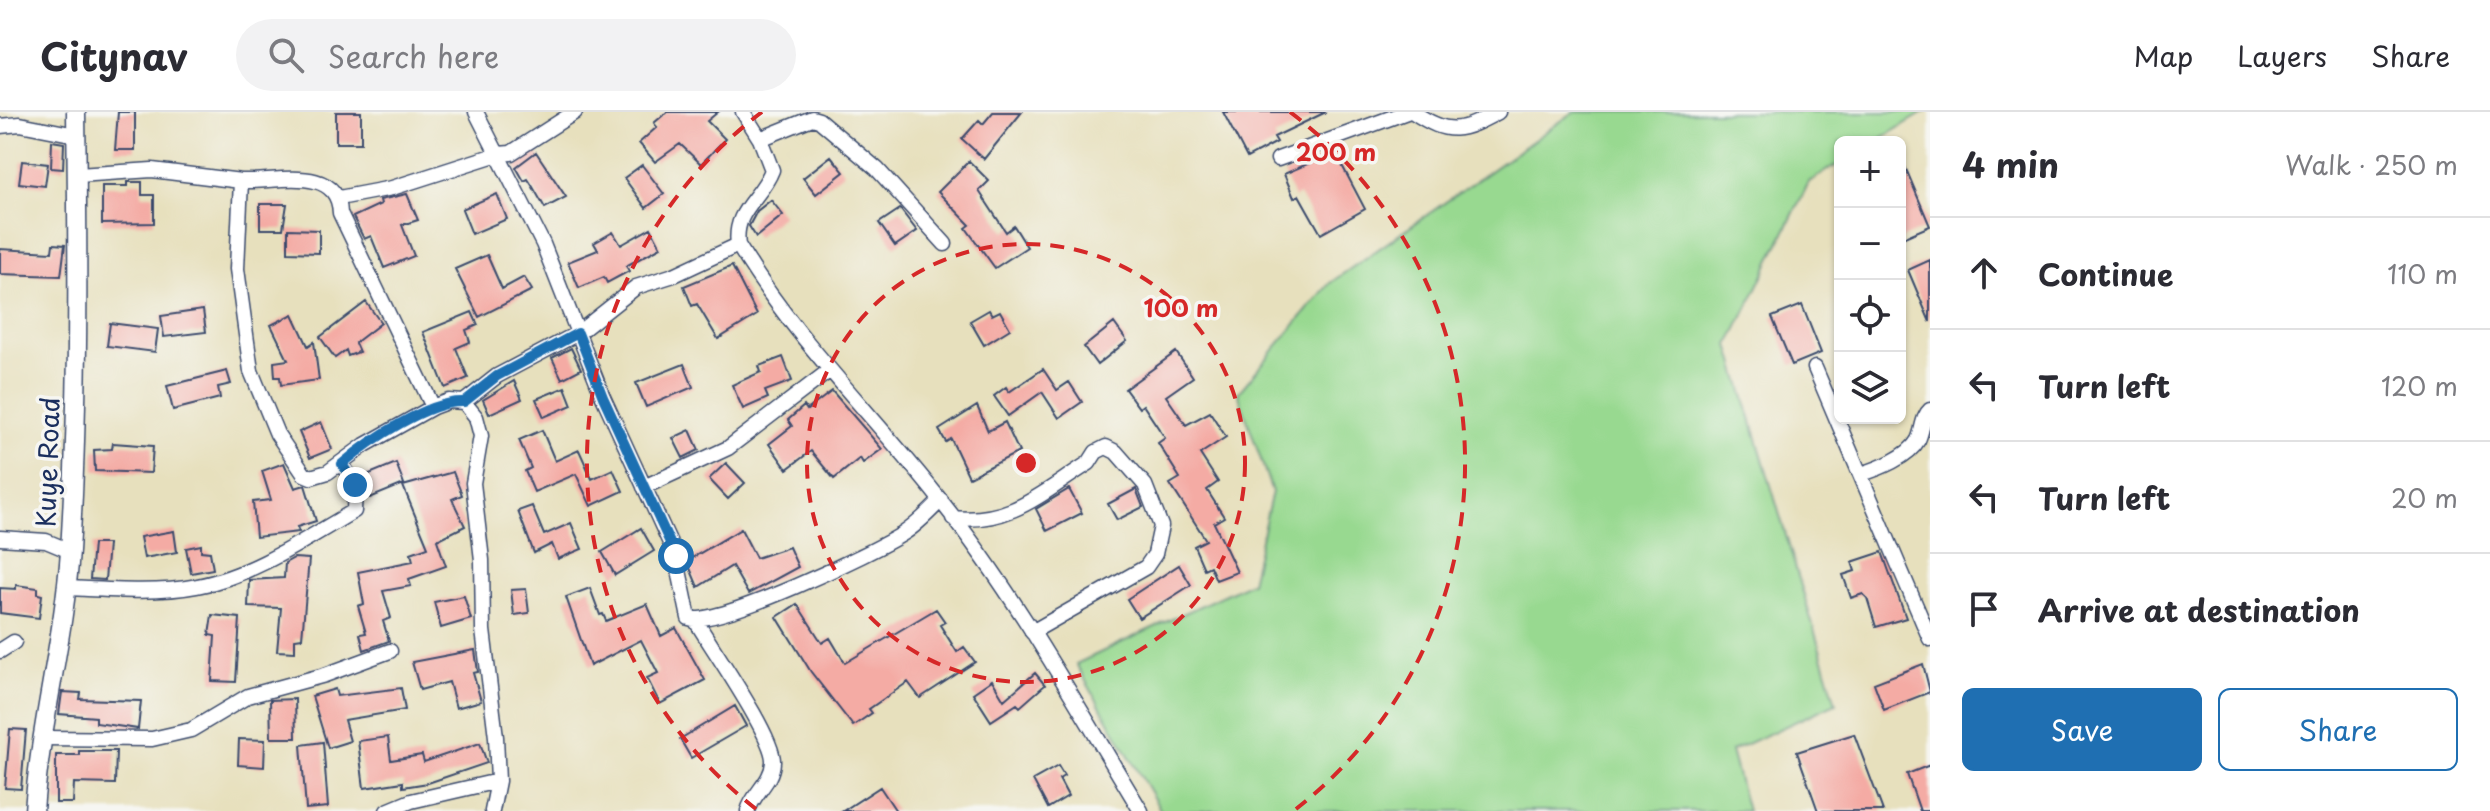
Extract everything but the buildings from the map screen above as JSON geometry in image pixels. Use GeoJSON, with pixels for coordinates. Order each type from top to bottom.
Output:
{"type":"FeatureCollection","features":[{"type":"Feature","properties":{"kind":"street","name":"Kuye Road"},"geometry":{"type":"LineString","coordinates":[[34,811],[41,738],[67,588],[70,551],[78,175],[76,112]]}},
{"type":"Feature","properties":{"kind":"street"},"geometry":{"type":"LineString","coordinates":[[476,112],[543,244],[578,333],[676,556],[689,618],[696,621],[767,737],[774,760],[770,775],[751,800],[748,811]]}},
{"type":"Feature","properties":{"kind":"street"},"geometry":{"type":"LineString","coordinates":[[339,198],[392,188],[498,154],[511,153],[575,112]]}},
{"type":"Feature","properties":{"kind":"street"},"geometry":{"type":"LineString","coordinates":[[743,112],[760,139],[772,170],[767,184],[750,199],[740,216],[738,245],[830,370],[941,500],[1032,632],[1141,811]]}},
{"type":"Feature","properties":{"kind":"street"},"geometry":{"type":"LineString","coordinates":[[1278,159],[1410,112],[1437,128],[1458,130],[1498,112]]}},
{"type":"Feature","properties":{"kind":"street"},"geometry":{"type":"LineString","coordinates":[[760,139],[812,118],[819,120],[877,169],[945,244]]}},
{"type":"Feature","properties":{"kind":"street"},"geometry":{"type":"LineString","coordinates":[[0,126],[20,124],[76,135]]}},
{"type":"Feature","properties":{"kind":"street"},"geometry":{"type":"LineString","coordinates":[[78,175],[152,170],[241,181],[271,177],[328,184],[339,198],[340,213],[433,407]]}},
{"type":"Feature","properties":{"kind":"street"},"geometry":{"type":"LineString","coordinates":[[241,181],[238,289],[255,383],[277,434],[304,474],[321,475],[342,464],[365,445],[433,407],[449,401],[464,402],[497,376],[578,333],[636,287],[674,275],[738,245]]}},
{"type":"Feature","properties":{"kind":"street"},"geometry":{"type":"LineString","coordinates":[[1815,368],[1930,639]]}},
{"type":"Feature","properties":{"kind":"street"},"geometry":{"type":"LineString","coordinates":[[644,487],[728,448],[830,370]]}},
{"type":"Feature","properties":{"kind":"street"},"geometry":{"type":"LineString","coordinates":[[464,402],[476,417],[481,436],[473,483],[482,560],[483,630],[498,781],[492,811]]}},
{"type":"Feature","properties":{"kind":"street"},"geometry":{"type":"LineString","coordinates":[[1861,474],[1911,448],[1930,410]]}},
{"type":"Feature","properties":{"kind":"street"},"geometry":{"type":"LineString","coordinates":[[953,518],[976,520],[1010,513],[1089,463],[1106,447],[1116,452],[1145,485],[1161,526],[1155,554],[1146,567],[1032,632]]}},
{"type":"Feature","properties":{"kind":"street"},"geometry":{"type":"LineString","coordinates":[[67,588],[180,589],[200,586],[260,562],[354,511],[355,485],[342,464]]}},
{"type":"Feature","properties":{"kind":"street"},"geometry":{"type":"LineString","coordinates":[[696,621],[767,599],[904,534],[941,500]]}},
{"type":"Feature","properties":{"kind":"street"},"geometry":{"type":"LineString","coordinates":[[0,538],[46,541],[70,551]]}},
{"type":"Feature","properties":{"kind":"street"},"geometry":{"type":"LineString","coordinates":[[0,651],[14,642]]}},
{"type":"Feature","properties":{"kind":"street"},"geometry":{"type":"LineString","coordinates":[[41,738],[152,739],[182,732],[248,696],[325,675],[390,651]]}},
{"type":"Feature","properties":{"kind":"street"},"geometry":{"type":"LineString","coordinates":[[387,811],[411,801],[498,781]]}},
{"type":"Feature","properties":{"kind":"green space"},"geometry":{"type":"Polygon","coordinates":[[[1574,112],[1925,112],[1885,136],[1834,136],[1834,167],[1809,182],[1729,345],[1836,703],[1731,751],[1747,811],[1161,811],[1076,664],[1251,582],[1272,492],[1238,393],[1330,283],[1574,112]]]}},
{"type":"Feature","properties":{"kind":"route"},"geometry":{"type":"LineString","coordinates":[[355,485],[342,464],[365,445],[433,407],[449,401],[464,402],[497,376],[578,333],[603,397],[676,556]]}}]}
